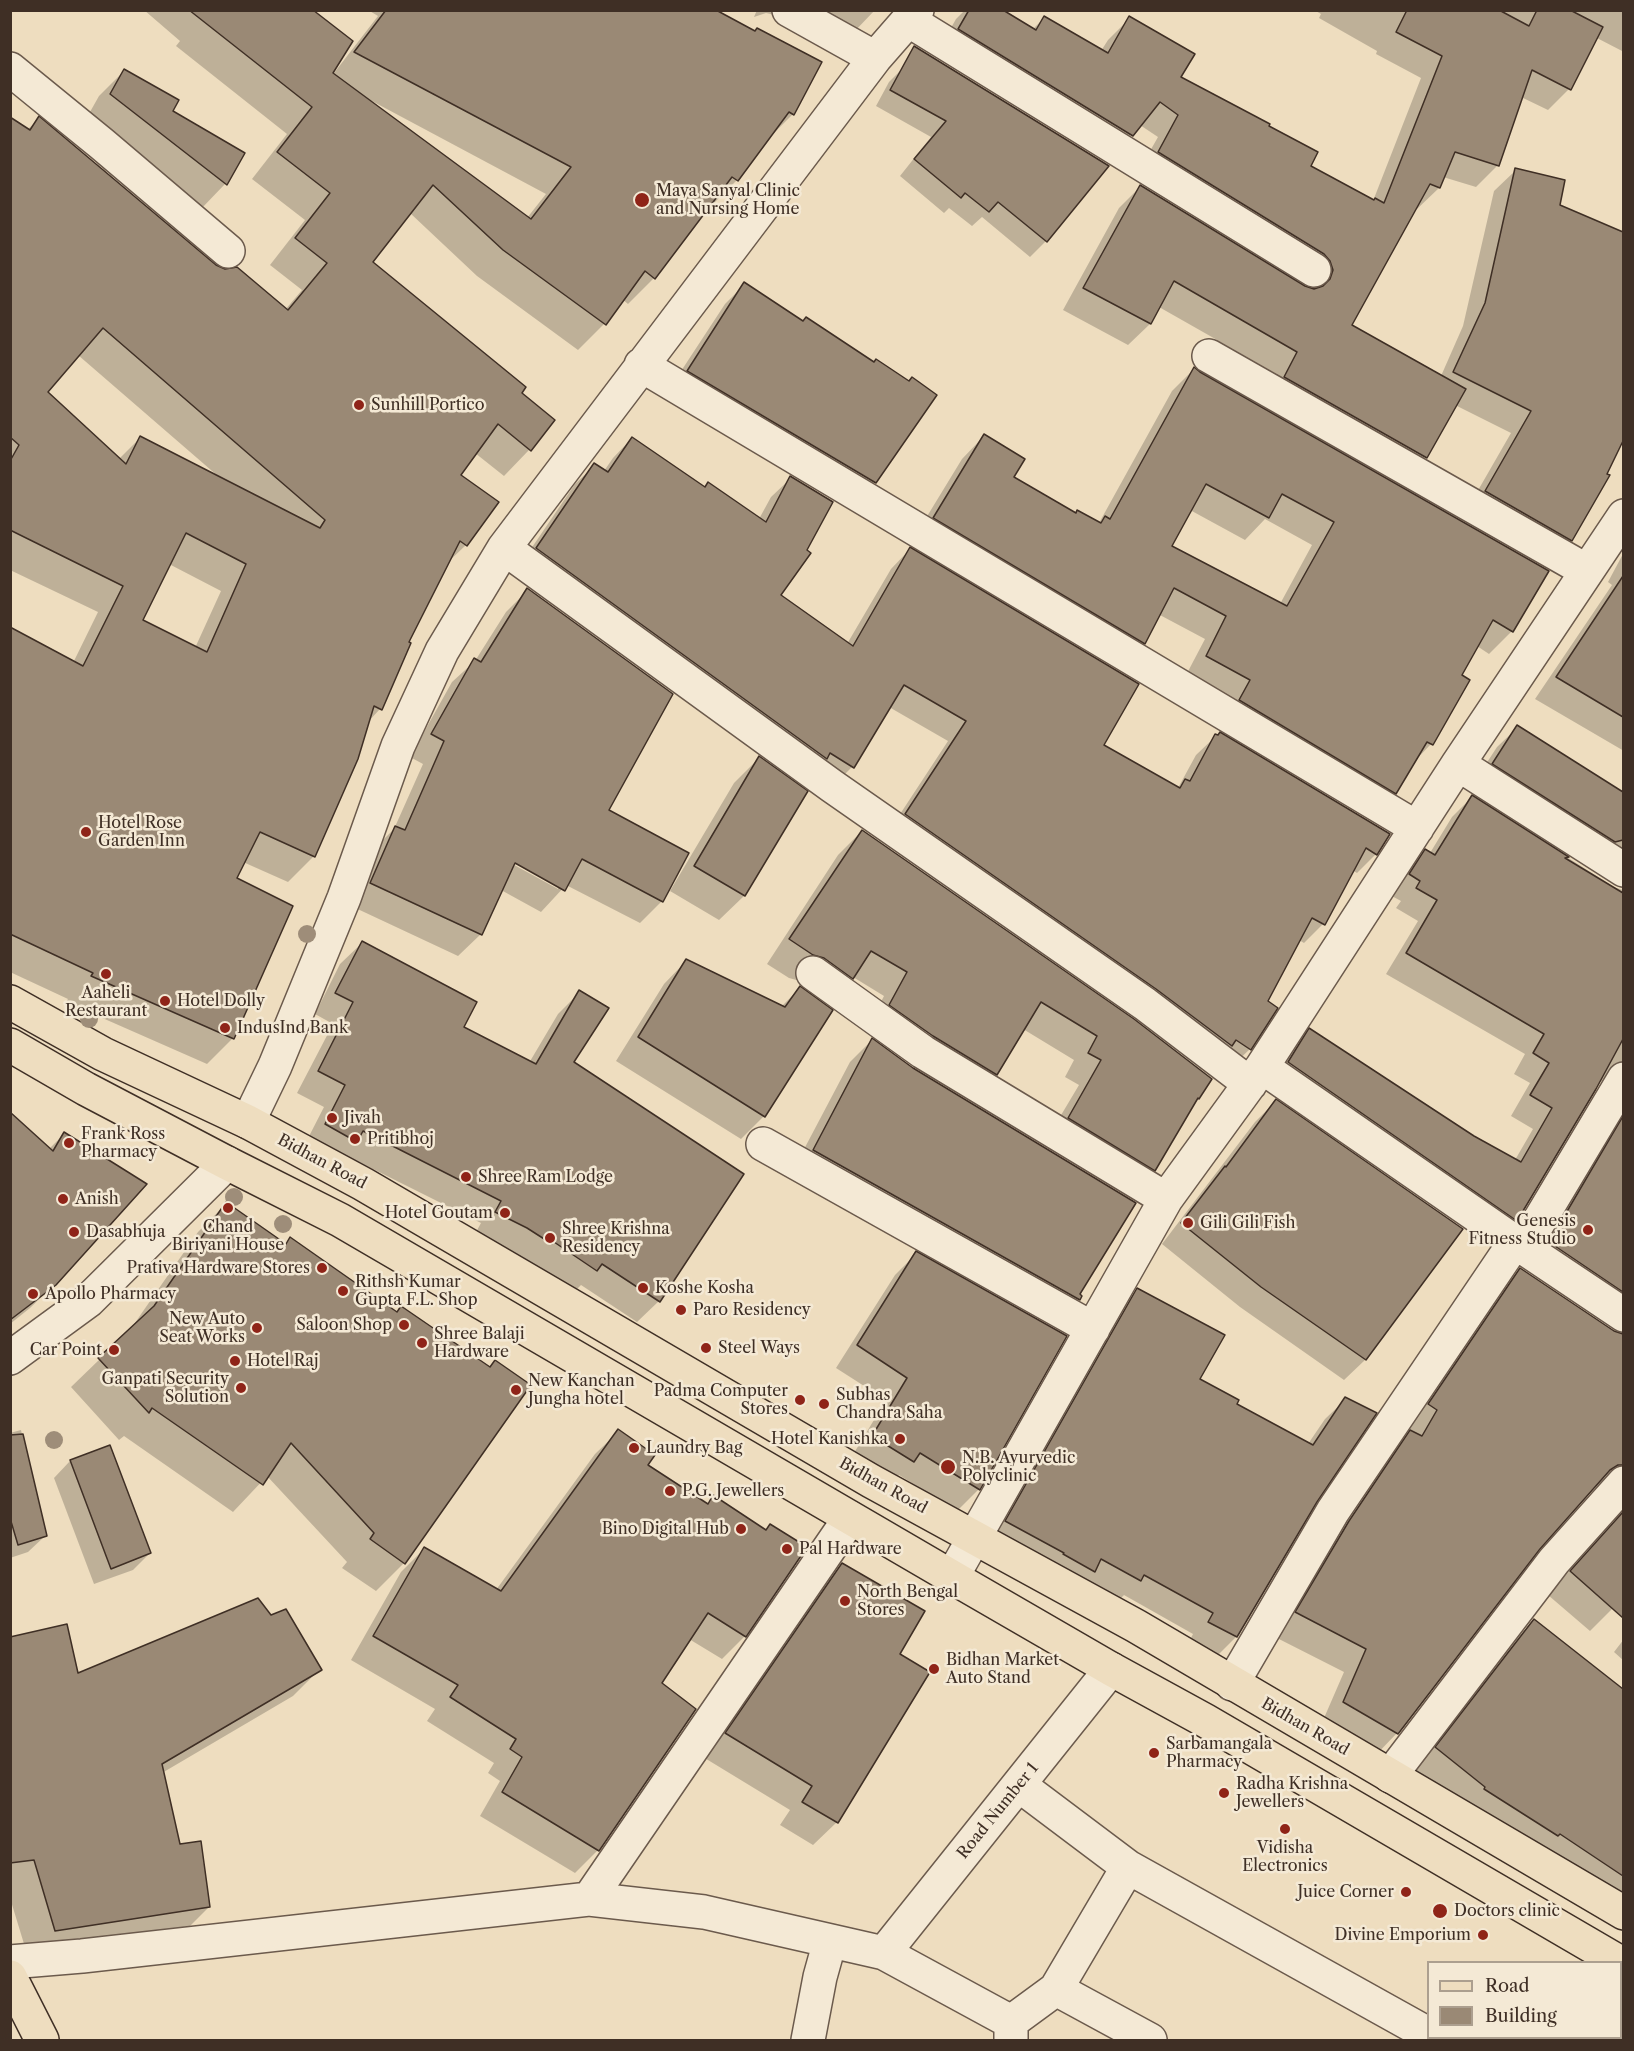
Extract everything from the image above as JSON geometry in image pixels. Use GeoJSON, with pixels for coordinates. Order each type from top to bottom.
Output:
{"type":"FeatureCollection","features":[{"type":"Feature","properties":{"kind":"main road","name":"Bidhan Road"},"geometry":{"type":"LineString","coordinates":[[10,1002],[103,1054],[248,1122],[363,1184],[861,1475],[1136,1626],[1623,1912]]}},
{"type":"Feature","properties":{"kind":"main road"},"geometry":{"type":"LineString","coordinates":[[10,1045],[86,1089],[227,1164],[340,1220],[1616,1961]]}},
{"type":"Feature","properties":{"kind":"main road"},"geometry":{"type":"LineString","coordinates":[[227,1164],[248,1122]]}},
{"type":"Feature","properties":{"kind":"main road"},"geometry":{"type":"LineString","coordinates":[[1111,1669],[1136,1626]]}},
{"type":"Feature","properties":{"kind":"main road"},"geometry":{"type":"LineString","coordinates":[[10,1977],[42,2040]]}},
{"type":"Feature","properties":{"kind":"street"},"geometry":{"type":"LineString","coordinates":[[789,10],[875,58]]}},
{"type":"Feature","properties":{"kind":"street"},"geometry":{"type":"LineString","coordinates":[[248,1122],[274,1066],[344,898],[398,746],[442,651],[504,548],[875,58],[913,15],[1314,270]]}},
{"type":"Feature","properties":{"kind":"street"},"geometry":{"type":"LineString","coordinates":[[10,69],[228,251]]}},
{"type":"Feature","properties":{"kind":"street"},"geometry":{"type":"LineString","coordinates":[[1209,356],[1587,571]]}},
{"type":"Feature","properties":{"kind":"street"},"geometry":{"type":"LineString","coordinates":[[641,365],[1417,828]]}},
{"type":"Feature","properties":{"kind":"street"},"geometry":{"type":"LineString","coordinates":[[952,1577],[1166,1199],[1256,1076],[1458,764],[1623,516]]}},
{"type":"Feature","properties":{"kind":"street"},"geometry":{"type":"LineString","coordinates":[[504,548],[832,786],[1144,1004],[1519,1245],[1623,1315]]}},
{"type":"Feature","properties":{"kind":"street"},"geometry":{"type":"LineString","coordinates":[[1458,764],[1623,870]]}},
{"type":"Feature","properties":{"kind":"street"},"geometry":{"type":"LineString","coordinates":[[813,973],[923,1052],[1166,1199]]}},
{"type":"Feature","properties":{"kind":"street"},"geometry":{"type":"LineString","coordinates":[[1232,1684],[1333,1511],[1519,1245],[1623,1079]]}},
{"type":"Feature","properties":{"kind":"street"},"geometry":{"type":"LineString","coordinates":[[763,1144],[1093,1329]]}},
{"type":"Feature","properties":{"kind":"street"},"geometry":{"type":"LineString","coordinates":[[10,1358],[88,1301],[227,1164]]}},
{"type":"Feature","properties":{"kind":"street"},"geometry":{"type":"LineString","coordinates":[[1390,1776],[1554,1561],[1623,1483]]}},
{"type":"Feature","properties":{"kind":"street"},"geometry":{"type":"LineString","coordinates":[[589,1899],[850,1518]]}},
{"type":"Feature","properties":{"kind":"street","name":"Road Number 1"},"geometry":{"type":"LineString","coordinates":[[884,1953],[1111,1669]]}},
{"type":"Feature","properties":{"kind":"street"},"geometry":{"type":"LineString","coordinates":[[1019,1785],[1128,1867],[1427,2033]]}},
{"type":"Feature","properties":{"kind":"street"},"geometry":{"type":"LineString","coordinates":[[10,1962],[82,1956],[589,1899],[704,1912],[884,1953],[1011,2031],[1056,1989],[1128,1867]]}},
{"type":"Feature","properties":{"kind":"street"},"geometry":{"type":"LineString","coordinates":[[808,2040],[820,1977],[830,1941]]}},
{"type":"Feature","properties":{"kind":"street"},"geometry":{"type":"LineString","coordinates":[[1056,1989],[1150,2040]]}},
{"type":"Feature","properties":{"kind":"building"},"geometry":{"type":"Polygon","coordinates":[[[189,10],[313,10],[353,41],[333,73],[531,219],[571,167],[354,52],[386,10],[716,10],[755,31],[757,28],[822,62],[794,115],[789,112],[738,181],[732,177],[655,279],[645,271],[606,325],[503,250],[433,185],[373,262],[526,387],[522,393],[555,420],[531,451],[498,424],[461,475],[499,502],[467,546],[460,541],[409,642],[411,643],[382,710],[374,706],[358,759],[315,857],[260,832],[237,878],[293,906],[234,1039],[91,976],[93,973],[10,934],[10,627],[83,666],[123,586],[10,530],[10,461],[19,445],[10,437],[10,117],[30,130],[39,116],[216,265],[225,269],[237,267],[288,310],[327,263],[295,238],[330,193],[277,152],[312,107],[189,10]],[[103,328],[48,392],[126,464],[140,436],[320,528],[325,520],[103,328]],[[186,533],[143,620],[207,652],[246,564],[186,533]]]}},
{"type":"Feature","properties":{"kind":"building"},"geometry":{"type":"Polygon","coordinates":[[[969,10],[1003,10],[1036,30],[1044,16],[1108,53],[1129,16],[1195,54],[1181,77],[1318,152],[1311,166],[1374,200],[1375,198],[1384,203],[1442,56],[1396,32],[1407,10],[1499,10],[1529,26],[1537,10],[1570,10],[1603,27],[1571,90],[1532,70],[1499,166],[1455,152],[1440,188],[1430,184],[1352,325],[1466,389],[1427,458],[1284,377],[1297,352],[1174,281],[1151,324],[1083,288],[1140,185],[1305,286],[1314,289],[1323,286],[1330,279],[1333,270],[1324,254],[1158,152],[1178,115],[1160,102],[1133,136],[958,29],[969,10]]]}},
{"type":"Feature","properties":{"kind":"building"},"geometry":{"type":"Polygon","coordinates":[[[914,46],[1109,166],[1047,242],[998,202],[989,212],[965,193],[961,198],[914,159],[946,121],[890,90],[914,46]]]}},
{"type":"Feature","properties":{"kind":"building"},"geometry":{"type":"Polygon","coordinates":[[[124,69],[179,100],[173,111],[245,153],[227,185],[110,94],[124,69]]]}},
{"type":"Feature","properties":{"kind":"building"},"geometry":{"type":"Polygon","coordinates":[[[1515,168],[1565,180],[1560,205],[1623,232],[1623,441],[1607,474],[1610,475],[1572,541],[1485,491],[1531,411],[1453,372],[1485,303],[1515,168]]]}},
{"type":"Feature","properties":{"kind":"building"},"geometry":{"type":"Polygon","coordinates":[[[744,282],[803,321],[806,317],[874,362],[876,359],[909,381],[912,377],[937,395],[876,483],[687,371],[744,282]]]}},
{"type":"Feature","properties":{"kind":"building"},"geometry":{"type":"Polygon","coordinates":[[[1194,367],[1549,571],[1513,632],[1493,620],[1462,675],[1470,680],[1433,745],[1427,742],[1396,794],[1239,700],[1250,680],[1206,656],[1226,616],[1174,588],[1145,644],[933,518],[984,434],[1025,459],[1014,477],[1076,513],[1077,510],[1101,523],[1105,516],[1110,519],[1194,367]],[[1206,484],[1172,546],[1287,606],[1334,522],[1282,494],[1269,518],[1206,484]]]}},
{"type":"Feature","properties":{"kind":"building"},"geometry":{"type":"Polygon","coordinates":[[[632,437],[705,487],[708,482],[766,522],[790,476],[833,502],[807,550],[811,553],[781,595],[853,646],[910,547],[1139,684],[1104,745],[1180,788],[1185,779],[1190,781],[1215,734],[1218,735],[1220,732],[1390,834],[1377,855],[1366,848],[1325,925],[1312,918],[1268,1001],[1278,1008],[1251,1050],[1236,1040],[1232,1046],[1156,989],[905,814],[966,721],[904,685],[854,768],[830,753],[827,759],[536,548],[594,463],[608,472],[632,437]]]}},
{"type":"Feature","properties":{"kind":"building"},"geometry":{"type":"Polygon","coordinates":[[[1623,576],[1623,717],[1556,677],[1623,576]]]}},
{"type":"Feature","properties":{"kind":"building"},"geometry":{"type":"Polygon","coordinates":[[[527,588],[673,694],[609,810],[689,853],[663,902],[582,859],[565,891],[515,863],[482,935],[370,883],[395,826],[405,830],[444,741],[431,734],[474,658],[481,662],[527,588]]]}},
{"type":"Feature","properties":{"kind":"building"},"geometry":{"type":"Polygon","coordinates":[[[1517,725],[1623,792],[1623,840],[1615,842],[1492,764],[1517,725]]]}},
{"type":"Feature","properties":{"kind":"building"},"geometry":{"type":"Polygon","coordinates":[[[759,756],[808,791],[745,896],[694,866],[759,756]]]}},
{"type":"Feature","properties":{"kind":"building"},"geometry":{"type":"Polygon","coordinates":[[[1472,795],[1569,857],[1565,858],[1623,893],[1623,1039],[1596,1089],[1517,1221],[1288,1062],[1309,1028],[1474,1136],[1521,1162],[1552,1108],[1530,1095],[1549,1063],[1533,1053],[1544,1034],[1406,953],[1437,900],[1416,888],[1420,881],[1409,874],[1425,849],[1435,855],[1472,795]]]}},
{"type":"Feature","properties":{"kind":"building"},"geometry":{"type":"Polygon","coordinates":[[[862,830],[1134,1019],[1212,1079],[1198,1098],[1155,1171],[1068,1118],[1101,1060],[1088,1053],[1097,1036],[1041,1002],[997,1075],[933,1036],[889,1005],[907,972],[871,951],[853,979],[824,958],[813,955],[789,939],[862,830]]]}},
{"type":"Feature","properties":{"kind":"building"},"geometry":{"type":"Polygon","coordinates":[[[362,941],[477,1002],[464,1027],[536,1064],[579,990],[609,1008],[574,1062],[744,1174],[660,1302],[602,1264],[597,1271],[554,1242],[552,1244],[495,1212],[501,1201],[363,1131],[357,1142],[325,1124],[345,1085],[318,1071],[353,1002],[335,993],[362,941]]]}},
{"type":"Feature","properties":{"kind":"building"},"geometry":{"type":"Polygon","coordinates":[[[686,959],[785,1007],[800,986],[833,1010],[765,1117],[638,1037],[686,959]]]}},
{"type":"Feature","properties":{"kind":"building"},"geometry":{"type":"Polygon","coordinates":[[[872,1038],[913,1068],[1136,1203],[1080,1294],[1082,1296],[1080,1300],[813,1150],[872,1038]]]}},
{"type":"Feature","properties":{"kind":"building"},"geometry":{"type":"Polygon","coordinates":[[[1276,1099],[1463,1229],[1366,1360],[1261,1287],[1181,1223],[1276,1099]]]}},
{"type":"Feature","properties":{"kind":"building"},"geometry":{"type":"Polygon","coordinates":[[[10,1112],[53,1151],[64,1132],[147,1184],[56,1285],[10,1320],[10,1112]]]}},
{"type":"Feature","properties":{"kind":"building"},"geometry":{"type":"Polygon","coordinates":[[[1623,1116],[1623,1292],[1549,1242],[1623,1116]]]}},
{"type":"Feature","properties":{"kind":"building"},"geometry":{"type":"Polygon","coordinates":[[[226,1202],[286,1244],[290,1237],[397,1312],[401,1306],[490,1367],[495,1360],[531,1385],[405,1564],[370,1539],[374,1533],[291,1443],[263,1485],[152,1408],[149,1413],[98,1358],[154,1306],[226,1202]]]}},
{"type":"Feature","properties":{"kind":"building"},"geometry":{"type":"Polygon","coordinates":[[[916,1251],[1067,1336],[980,1490],[920,1453],[914,1462],[872,1436],[907,1378],[857,1345],[916,1251]]]}},
{"type":"Feature","properties":{"kind":"building"},"geometry":{"type":"Polygon","coordinates":[[[1520,1268],[1614,1331],[1623,1334],[1623,1465],[1610,1470],[1540,1549],[1398,1734],[1343,1702],[1366,1649],[1295,1612],[1349,1521],[1410,1430],[1422,1436],[1437,1410],[1428,1404],[1520,1268]]]}},
{"type":"Feature","properties":{"kind":"building"},"geometry":{"type":"Polygon","coordinates":[[[1137,1288],[1225,1335],[1200,1379],[1239,1400],[1237,1404],[1313,1445],[1345,1397],[1377,1413],[1317,1502],[1237,1637],[1208,1622],[1213,1613],[1144,1575],[1141,1581],[1101,1559],[1095,1572],[1005,1521],[1137,1288]]]}},
{"type":"Feature","properties":{"kind":"building"},"geometry":{"type":"Polygon","coordinates":[[[618,1429],[655,1455],[648,1465],[708,1504],[713,1495],[766,1530],[770,1524],[807,1547],[746,1637],[708,1613],[662,1683],[696,1709],[599,1851],[502,1792],[522,1757],[510,1749],[516,1739],[450,1697],[458,1685],[373,1636],[424,1547],[501,1591],[618,1429]]]}},
{"type":"Feature","properties":{"kind":"building"},"geometry":{"type":"Polygon","coordinates":[[[23,1434],[47,1536],[18,1545],[10,1518],[10,1435],[23,1434]]]}},
{"type":"Feature","properties":{"kind":"building"},"geometry":{"type":"Polygon","coordinates":[[[110,1445],[151,1553],[111,1569],[70,1460],[110,1445]]]}},
{"type":"Feature","properties":{"kind":"building"},"geometry":{"type":"Polygon","coordinates":[[[1623,1512],[1623,1618],[1570,1571],[1623,1512]]]}},
{"type":"Feature","properties":{"kind":"building"},"geometry":{"type":"Polygon","coordinates":[[[842,1563],[925,1611],[900,1654],[930,1672],[838,1823],[802,1802],[812,1786],[725,1733],[842,1563]]]}},
{"type":"Feature","properties":{"kind":"building"},"geometry":{"type":"Polygon","coordinates":[[[258,1598],[271,1615],[286,1609],[322,1670],[162,1764],[180,1844],[201,1841],[210,1907],[55,1931],[34,1860],[10,1863],[10,1637],[67,1624],[78,1673],[258,1598]]]}},
{"type":"Feature","properties":{"kind":"building"},"geometry":{"type":"Polygon","coordinates":[[[1534,1619],[1623,1689],[1623,1876],[1560,1834],[1558,1836],[1484,1789],[1485,1787],[1435,1747],[1534,1619]]]}},
{"type":"Feature","properties":{"kind":"place","name":"Maya Sanyal Clinic and Nursing Home"},"geometry":{"type":"Point","coordinates":[642,200]}},
{"type":"Feature","properties":{"kind":"place","name":"Sunhill Portico"},"geometry":{"type":"Point","coordinates":[359,405]}},
{"type":"Feature","properties":{"kind":"place","name":"Hotel Rose Garden Inn"},"geometry":{"type":"Point","coordinates":[86,832]}},
{"type":"Feature","properties":{"kind":"place","name":"Aaheli Restaurant"},"geometry":{"type":"Point","coordinates":[106,974]}},
{"type":"Feature","properties":{"kind":"place","name":"Hotel Dolly"},"geometry":{"type":"Point","coordinates":[165,1001]}},
{"type":"Feature","properties":{"kind":"place","name":"IndusInd Bank"},"geometry":{"type":"Point","coordinates":[225,1028]}},
{"type":"Feature","properties":{"kind":"place","name":"Jivah"},"geometry":{"type":"Point","coordinates":[332,1118]}},
{"type":"Feature","properties":{"kind":"place","name":"Pritibhoj"},"geometry":{"type":"Point","coordinates":[355,1139]}},
{"type":"Feature","properties":{"kind":"place","name":"Frank Ross Pharmacy"},"geometry":{"type":"Point","coordinates":[69,1143]}},
{"type":"Feature","properties":{"kind":"place","name":"Shree Ram Lodge"},"geometry":{"type":"Point","coordinates":[466,1177]}},
{"type":"Feature","properties":{"kind":"place","name":"Anish"},"geometry":{"type":"Point","coordinates":[63,1199]}},
{"type":"Feature","properties":{"kind":"place","name":"Chand Biriyani House"},"geometry":{"type":"Point","coordinates":[228,1208]}},
{"type":"Feature","properties":{"kind":"place","name":"Hotel Goutam"},"geometry":{"type":"Point","coordinates":[505,1213]}},
{"type":"Feature","properties":{"kind":"place","name":"Gili Gili Fish"},"geometry":{"type":"Point","coordinates":[1188,1223]}},
{"type":"Feature","properties":{"kind":"place","name":"Genesis Fitness Studio"},"geometry":{"type":"Point","coordinates":[1588,1230]}},
{"type":"Feature","properties":{"kind":"place","name":"Dasabhuja"},"geometry":{"type":"Point","coordinates":[74,1232]}},
{"type":"Feature","properties":{"kind":"place","name":"Shree Krishna Residency"},"geometry":{"type":"Point","coordinates":[550,1238]}},
{"type":"Feature","properties":{"kind":"place","name":"Prativa Hardware Stores"},"geometry":{"type":"Point","coordinates":[322,1268]}},
{"type":"Feature","properties":{"kind":"place","name":"Koshe Kosha"},"geometry":{"type":"Point","coordinates":[643,1288]}},
{"type":"Feature","properties":{"kind":"place","name":"Rithsh Kumar Gupta F.L. Shop"},"geometry":{"type":"Point","coordinates":[343,1291]}},
{"type":"Feature","properties":{"kind":"place","name":"Apollo Pharmacy"},"geometry":{"type":"Point","coordinates":[33,1294]}},
{"type":"Feature","properties":{"kind":"place","name":"Paro Residency"},"geometry":{"type":"Point","coordinates":[681,1310]}},
{"type":"Feature","properties":{"kind":"place","name":"Saloon Shop"},"geometry":{"type":"Point","coordinates":[404,1325]}},
{"type":"Feature","properties":{"kind":"place","name":"New Auto Seat Works"},"geometry":{"type":"Point","coordinates":[257,1328]}},
{"type":"Feature","properties":{"kind":"place","name":"Shree Balaji Hardware"},"geometry":{"type":"Point","coordinates":[422,1343]}},
{"type":"Feature","properties":{"kind":"place","name":"Steel Ways"},"geometry":{"type":"Point","coordinates":[706,1348]}},
{"type":"Feature","properties":{"kind":"place","name":"Car Point"},"geometry":{"type":"Point","coordinates":[114,1350]}},
{"type":"Feature","properties":{"kind":"place","name":"Hotel Raj"},"geometry":{"type":"Point","coordinates":[235,1361]}},
{"type":"Feature","properties":{"kind":"place","name":"Ganpati Security Solution"},"geometry":{"type":"Point","coordinates":[241,1388]}},
{"type":"Feature","properties":{"kind":"place","name":"New Kanchan Jungha hotel"},"geometry":{"type":"Point","coordinates":[516,1390]}},
{"type":"Feature","properties":{"kind":"place","name":"Padma Computer Stores"},"geometry":{"type":"Point","coordinates":[800,1400]}},
{"type":"Feature","properties":{"kind":"place","name":"Subhas Chandra Saha"},"geometry":{"type":"Point","coordinates":[824,1404]}},
{"type":"Feature","properties":{"kind":"place","name":"Hotel Kanishka"},"geometry":{"type":"Point","coordinates":[900,1439]}},
{"type":"Feature","properties":{"kind":"place","name":"Laundry Bag"},"geometry":{"type":"Point","coordinates":[634,1448]}},
{"type":"Feature","properties":{"kind":"place","name":"N.B. Ayurvedic Polyclinic"},"geometry":{"type":"Point","coordinates":[948,1467]}},
{"type":"Feature","properties":{"kind":"place","name":"P.G. Jewellers"},"geometry":{"type":"Point","coordinates":[670,1491]}},
{"type":"Feature","properties":{"kind":"place","name":"Bino Digital Hub"},"geometry":{"type":"Point","coordinates":[741,1529]}},
{"type":"Feature","properties":{"kind":"place","name":"Pal Hardware"},"geometry":{"type":"Point","coordinates":[787,1549]}},
{"type":"Feature","properties":{"kind":"place","name":"North Bengal Stores"},"geometry":{"type":"Point","coordinates":[845,1601]}},
{"type":"Feature","properties":{"kind":"place","name":"Bidhan Market Auto Stand"},"geometry":{"type":"Point","coordinates":[934,1669]}},
{"type":"Feature","properties":{"kind":"place","name":"Sarbamangala Pharmacy"},"geometry":{"type":"Point","coordinates":[1154,1753]}},
{"type":"Feature","properties":{"kind":"place","name":"Radha Krishna Jewellers"},"geometry":{"type":"Point","coordinates":[1224,1793]}},
{"type":"Feature","properties":{"kind":"place","name":"Vidisha Electronics"},"geometry":{"type":"Point","coordinates":[1285,1829]}},
{"type":"Feature","properties":{"kind":"place","name":"Juice Corner"},"geometry":{"type":"Point","coordinates":[1406,1892]}},
{"type":"Feature","properties":{"kind":"place","name":"Doctors clinic"},"geometry":{"type":"Point","coordinates":[1440,1911]}},
{"type":"Feature","properties":{"kind":"place","name":"Divine Emporium"},"geometry":{"type":"Point","coordinates":[1483,1935]}}]}
